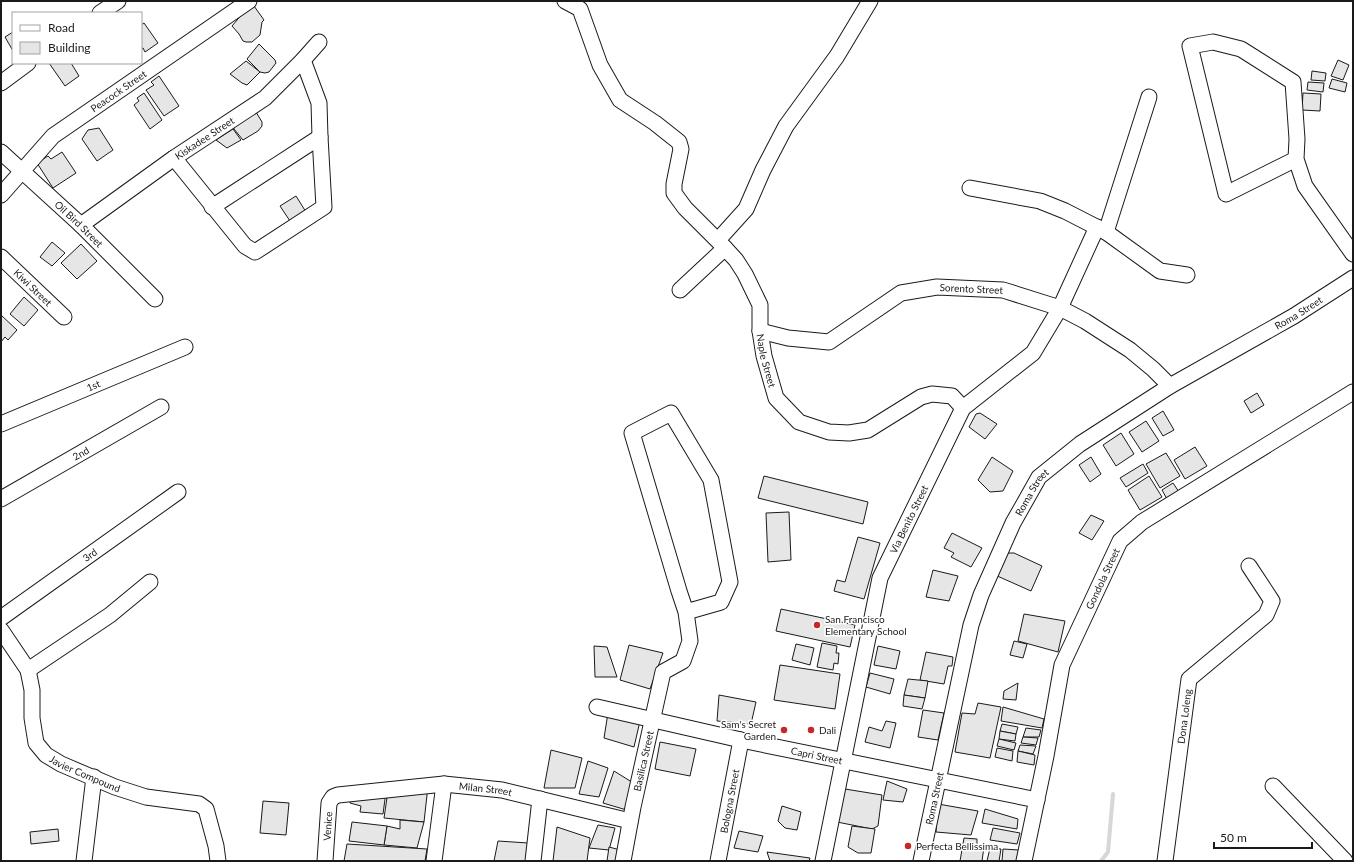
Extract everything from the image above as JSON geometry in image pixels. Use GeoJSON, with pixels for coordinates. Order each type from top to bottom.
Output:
{"type":"FeatureCollection","features":[{"type":"Feature","properties":{"kind":"street"},"geometry":{"type":"LineString","coordinates":[[102,12],[118,1]]}},
{"type":"Feature","properties":{"kind":"street","name":"Peacock Street"},"geometry":{"type":"LineString","coordinates":[[1,195],[53,136],[249,1]]}},
{"type":"Feature","properties":{"kind":"street","name":"Naple Street"},"geometry":{"type":"LineString","coordinates":[[565,1],[580,9],[600,65],[620,100],[655,123],[679,142],[682,149],[674,184],[674,193],[685,208],[721,244],[745,274],[760,305],[760,331],[764,356],[776,398],[800,422],[829,432],[849,433],[868,430],[921,397],[932,394],[952,396],[963,408]]}},
{"type":"Feature","properties":{"kind":"street"},"geometry":{"type":"LineString","coordinates":[[680,290],[721,244],[746,209],[763,170],[786,126],[837,56],[870,1]]}},
{"type":"Feature","properties":{"kind":"street","name":"Kiskadee Street"},"geometry":{"type":"LineString","coordinates":[[81,225],[174,158],[265,98],[319,42]]}},
{"type":"Feature","properties":{"kind":"street"},"geometry":{"type":"LineString","coordinates":[[1296,159],[1226,194],[1190,46],[1213,42],[1241,49],[1292,82],[1297,139],[1296,159],[1305,186],[1353,254]]}},
{"type":"Feature","properties":{"kind":"street"},"geometry":{"type":"LineString","coordinates":[[174,158],[245,246],[256,252],[324,207],[319,103],[303,60]]}},
{"type":"Feature","properties":{"kind":"street"},"geometry":{"type":"LineString","coordinates":[[1,83],[27,64]]}},
{"type":"Feature","properties":{"kind":"street","name":"Via Benito Street"},"geometry":{"type":"LineString","coordinates":[[823,861],[880,578],[963,408],[1033,353],[1060,308],[1101,229],[1149,97]]}},
{"type":"Feature","properties":{"kind":"street"},"geometry":{"type":"LineString","coordinates":[[212,207],[320,138]]}},
{"type":"Feature","properties":{"kind":"street","name":"Oil Bird Street"},"geometry":{"type":"LineString","coordinates":[[1,152],[81,225],[156,299]]}},
{"type":"Feature","properties":{"kind":"street"},"geometry":{"type":"LineString","coordinates":[[970,188],[1040,201],[1065,211],[1101,229],[1160,272],[1187,275]]}},
{"type":"Feature","properties":{"kind":"street","name":"Kiwi Street"},"geometry":{"type":"LineString","coordinates":[[1,257],[64,317]]}},
{"type":"Feature","properties":{"kind":"street","name":"Roma Street"},"geometry":{"type":"LineString","coordinates":[[921,861],[972,625],[979,603],[1013,524],[1039,477],[1080,444],[1170,386],[1294,316],[1353,278]]}},
{"type":"Feature","properties":{"kind":"street","name":"Sorento Street"},"geometry":{"type":"LineString","coordinates":[[760,331],[788,338],[828,342],[902,293],[937,287],[1003,290],[1060,308],[1085,321],[1130,350],[1153,369],[1170,386]]}},
{"type":"Feature","properties":{"kind":"street","name":"1st"},"geometry":{"type":"LineString","coordinates":[[1,424],[185,347]]}},
{"type":"Feature","properties":{"kind":"street","name":"Gondola Street"},"geometry":{"type":"LineString","coordinates":[[1024,861],[1062,665],[1120,541],[1142,522],[1353,392]]}},
{"type":"Feature","properties":{"kind":"street","name":"2nd"},"geometry":{"type":"LineString","coordinates":[[1,499],[161,407]]}},
{"type":"Feature","properties":{"kind":"street","name":"Basilica Street"},"geometry":{"type":"LineString","coordinates":[[623,861],[630,821],[663,672],[683,661],[690,641],[686,612],[678,591],[632,433],[671,413],[711,480],[730,582],[721,602],[686,612]]}},
{"type":"Feature","properties":{"kind":"street","name":"3rd"},"geometry":{"type":"LineString","coordinates":[[1,618],[178,492]]}},
{"type":"Feature","properties":{"kind":"street","name":"Dona Loleng"},"geometry":{"type":"LineString","coordinates":[[1165,861],[1189,679],[1266,615],[1272,601],[1249,566]]}},
{"type":"Feature","properties":{"kind":"street"},"geometry":{"type":"LineString","coordinates":[[28,670],[110,614],[150,582]]}},
{"type":"Feature","properties":{"kind":"street","name":"Javier Compound"},"geometry":{"type":"LineString","coordinates":[[1,630],[28,670],[32,690],[32,718],[36,743],[46,755],[62,764],[115,787],[146,797],[199,804],[206,810],[216,846],[218,861]]}},
{"type":"Feature","properties":{"kind":"street","name":"Capri Street"},"geometry":{"type":"LineString","coordinates":[[597,707],[741,740],[1037,800]]}},
{"type":"Feature","properties":{"kind":"street","name":"Bologna Street"},"geometry":{"type":"LineString","coordinates":[[718,861],[741,740]]}},
{"type":"Feature","properties":{"kind":"street"},"geometry":{"type":"LineString","coordinates":[[84,861],[94,777]]}},
{"type":"Feature","properties":{"kind":"street"},"geometry":{"type":"LineString","coordinates":[[434,861],[444,784]]}},
{"type":"Feature","properties":{"kind":"street","name":"Milan Street"},"geometry":{"type":"LineString","coordinates":[[338,795],[444,784],[502,790],[630,821]]}},
{"type":"Feature","properties":{"kind":"street"},"geometry":{"type":"LineString","coordinates":[[1273,786],[1345,861]]}},
{"type":"Feature","properties":{"kind":"street","name":"Venice"},"geometry":{"type":"LineString","coordinates":[[326,861],[329,802],[333,797],[338,795]]}},
{"type":"Feature","properties":{"kind":"street"},"geometry":{"type":"LineString","coordinates":[[533,861],[540,799]]}},
{"type":"Feature","properties":{"kind":"building"},"geometry":{"type":"Polygon","coordinates":[[[254,6],[264,20],[262,22],[260,35],[252,42],[246,42],[243,41],[232,26],[243,13],[254,6]]]}},
{"type":"Feature","properties":{"kind":"building"},"geometry":{"type":"Polygon","coordinates":[[[144,23],[158,43],[145,52],[142,48],[142,24],[144,23]]]}},
{"type":"Feature","properties":{"kind":"building"},"geometry":{"type":"Polygon","coordinates":[[[12,33],[12,49],[5,37],[12,33]]]}},
{"type":"Feature","properties":{"kind":"building"},"geometry":{"type":"Polygon","coordinates":[[[259,44],[275,60],[276,63],[269,72],[260,72],[247,59],[259,44]]]}},
{"type":"Feature","properties":{"kind":"building"},"geometry":{"type":"Polygon","coordinates":[[[1338,60],[1349,65],[1343,80],[1331,76],[1338,60]]]}},
{"type":"Feature","properties":{"kind":"building"},"geometry":{"type":"Polygon","coordinates":[[[246,61],[260,72],[247,85],[230,74],[246,61]]]}},
{"type":"Feature","properties":{"kind":"building"},"geometry":{"type":"Polygon","coordinates":[[[50,64],[72,64],[79,76],[65,86],[50,64]]]}},
{"type":"Feature","properties":{"kind":"building"},"geometry":{"type":"Polygon","coordinates":[[[1312,71],[1326,73],[1325,81],[1311,80],[1312,71]]]}},
{"type":"Feature","properties":{"kind":"building"},"geometry":{"type":"Polygon","coordinates":[[[159,76],[179,106],[164,116],[146,90],[154,85],[151,82],[159,76]]]}},
{"type":"Feature","properties":{"kind":"building"},"geometry":{"type":"Polygon","coordinates":[[[1332,79],[1347,83],[1345,92],[1329,88],[1332,79]]]}},
{"type":"Feature","properties":{"kind":"building"},"geometry":{"type":"Polygon","coordinates":[[[1308,82],[1324,83],[1323,92],[1307,90],[1308,82]]]}},
{"type":"Feature","properties":{"kind":"building"},"geometry":{"type":"Polygon","coordinates":[[[144,93],[162,120],[150,129],[134,105],[139,101],[137,98],[144,93]]]}},
{"type":"Feature","properties":{"kind":"building"},"geometry":{"type":"Polygon","coordinates":[[[1303,93],[1321,94],[1320,111],[1302,110],[1303,93]]]}},
{"type":"Feature","properties":{"kind":"building"},"geometry":{"type":"Polygon","coordinates":[[[256,112],[262,122],[262,126],[258,131],[243,140],[234,129],[233,123],[256,112]]]}},
{"type":"Feature","properties":{"kind":"building"},"geometry":{"type":"Polygon","coordinates":[[[99,128],[113,150],[97,161],[82,139],[88,130],[99,128]]]}},
{"type":"Feature","properties":{"kind":"building"},"geometry":{"type":"Polygon","coordinates":[[[233,129],[241,140],[227,148],[216,140],[233,129]]]}},
{"type":"Feature","properties":{"kind":"building"},"geometry":{"type":"Polygon","coordinates":[[[62,152],[76,173],[53,188],[37,163],[48,156],[51,159],[62,152]]]}},
{"type":"Feature","properties":{"kind":"building"},"geometry":{"type":"Polygon","coordinates":[[[296,196],[306,212],[290,221],[280,206],[296,196]]]}},
{"type":"Feature","properties":{"kind":"building"},"geometry":{"type":"Polygon","coordinates":[[[52,242],[65,253],[52,266],[40,257],[52,242]]]}},
{"type":"Feature","properties":{"kind":"building"},"geometry":{"type":"Polygon","coordinates":[[[81,244],[97,261],[77,279],[61,263],[81,244]]]}},
{"type":"Feature","properties":{"kind":"building"},"geometry":{"type":"Polygon","coordinates":[[[24,297],[38,310],[24,326],[10,314],[24,297]]]}},
{"type":"Feature","properties":{"kind":"building"},"geometry":{"type":"Polygon","coordinates":[[[1,315],[17,330],[8,340],[5,337],[1,342],[1,315]]]}},
{"type":"Feature","properties":{"kind":"building"},"geometry":{"type":"Polygon","coordinates":[[[1257,393],[1264,405],[1251,413],[1244,401],[1257,393]]]}},
{"type":"Feature","properties":{"kind":"building"},"geometry":{"type":"Polygon","coordinates":[[[1163,411],[1174,430],[1163,436],[1152,418],[1163,411]]]}},
{"type":"Feature","properties":{"kind":"building"},"geometry":{"type":"Polygon","coordinates":[[[980,413],[997,424],[985,439],[969,427],[976,414],[980,413]]]}},
{"type":"Feature","properties":{"kind":"building"},"geometry":{"type":"Polygon","coordinates":[[[1146,421],[1159,441],[1142,452],[1129,432],[1146,421]]]}},
{"type":"Feature","properties":{"kind":"building"},"geometry":{"type":"Polygon","coordinates":[[[1121,433],[1134,454],[1116,466],[1103,445],[1121,433]]]}},
{"type":"Feature","properties":{"kind":"building"},"geometry":{"type":"Polygon","coordinates":[[[1195,447],[1207,466],[1185,479],[1174,460],[1195,447]]]}},
{"type":"Feature","properties":{"kind":"building"},"geometry":{"type":"Polygon","coordinates":[[[1166,453],[1180,476],[1160,488],[1146,464],[1166,453]]]}},
{"type":"Feature","properties":{"kind":"building"},"geometry":{"type":"Polygon","coordinates":[[[992,457],[1013,471],[1003,491],[990,492],[978,480],[992,457]]]}},
{"type":"Feature","properties":{"kind":"building"},"geometry":{"type":"Polygon","coordinates":[[[1091,457],[1101,474],[1090,482],[1079,465],[1091,457]]]}},
{"type":"Feature","properties":{"kind":"building"},"geometry":{"type":"Polygon","coordinates":[[[1143,464],[1148,473],[1126,487],[1120,478],[1143,464]]]}},
{"type":"Feature","properties":{"kind":"building"},"geometry":{"type":"Polygon","coordinates":[[[764,476],[868,502],[863,524],[758,498],[764,476]]]}},
{"type":"Feature","properties":{"kind":"building"},"geometry":{"type":"Polygon","coordinates":[[[1149,476],[1162,497],[1140,510],[1128,490],[1149,476]]]}},
{"type":"Feature","properties":{"kind":"building"},"geometry":{"type":"Polygon","coordinates":[[[1173,483],[1179,492],[1167,499],[1162,490],[1173,483]]]}},
{"type":"Feature","properties":{"kind":"building"},"geometry":{"type":"Polygon","coordinates":[[[789,512],[791,560],[768,562],[766,513],[789,512]]]}},
{"type":"Feature","properties":{"kind":"building"},"geometry":{"type":"Polygon","coordinates":[[[1091,515],[1104,521],[1092,540],[1079,533],[1091,515]]]}},
{"type":"Feature","properties":{"kind":"building"},"geometry":{"type":"Polygon","coordinates":[[[952,533],[982,548],[971,567],[951,557],[954,553],[944,548],[952,533]]]}},
{"type":"Feature","properties":{"kind":"building"},"geometry":{"type":"Polygon","coordinates":[[[858,537],[880,543],[864,599],[834,591],[837,580],[845,582],[858,537]]]}},
{"type":"Feature","properties":{"kind":"building"},"geometry":{"type":"Polygon","coordinates":[[[1004,553],[1014,553],[1042,566],[1031,591],[995,575],[1004,553]]]}},
{"type":"Feature","properties":{"kind":"building"},"geometry":{"type":"Polygon","coordinates":[[[933,570],[958,576],[949,601],[926,597],[933,570]]]}},
{"type":"Feature","properties":{"kind":"building"},"geometry":{"type":"Polygon","coordinates":[[[781,609],[855,625],[850,647],[776,631],[781,609]]]}},
{"type":"Feature","properties":{"kind":"building"},"geometry":{"type":"Polygon","coordinates":[[[1024,614],[1065,621],[1058,652],[1018,641],[1024,614]]]}},
{"type":"Feature","properties":{"kind":"building"},"geometry":{"type":"Polygon","coordinates":[[[1014,641],[1027,644],[1023,658],[1010,655],[1014,641]]]}},
{"type":"Feature","properties":{"kind":"building"},"geometry":{"type":"Polygon","coordinates":[[[822,643],[837,646],[836,653],[839,653],[838,664],[834,663],[833,670],[817,667],[822,643]]]}},
{"type":"Feature","properties":{"kind":"building"},"geometry":{"type":"Polygon","coordinates":[[[796,644],[814,648],[810,665],[792,660],[796,644]]]}},
{"type":"Feature","properties":{"kind":"building"},"geometry":{"type":"Polygon","coordinates":[[[629,645],[663,653],[650,689],[620,680],[629,645]]]}},
{"type":"Feature","properties":{"kind":"building"},"geometry":{"type":"Polygon","coordinates":[[[594,646],[607,647],[617,677],[595,677],[594,646]]]}},
{"type":"Feature","properties":{"kind":"building"},"geometry":{"type":"Polygon","coordinates":[[[878,646],[900,651],[896,669],[874,665],[878,646]]]}},
{"type":"Feature","properties":{"kind":"building"},"geometry":{"type":"Polygon","coordinates":[[[926,652],[953,657],[952,666],[948,666],[944,684],[920,680],[926,652]]]}},
{"type":"Feature","properties":{"kind":"building"},"geometry":{"type":"Polygon","coordinates":[[[780,665],[840,674],[835,709],[774,700],[780,665]]]}},
{"type":"Feature","properties":{"kind":"building"},"geometry":{"type":"Polygon","coordinates":[[[870,673],[894,679],[890,694],[866,687],[870,673]]]}},
{"type":"Feature","properties":{"kind":"building"},"geometry":{"type":"Polygon","coordinates":[[[908,679],[928,681],[925,698],[904,695],[908,679]]]}},
{"type":"Feature","properties":{"kind":"building"},"geometry":{"type":"Polygon","coordinates":[[[1018,683],[1016,700],[1003,699],[1004,691],[1018,683]]]}},
{"type":"Feature","properties":{"kind":"building"},"geometry":{"type":"Polygon","coordinates":[[[719,695],[756,702],[751,724],[717,721],[719,695]]]}},
{"type":"Feature","properties":{"kind":"building"},"geometry":{"type":"Polygon","coordinates":[[[904,695],[925,698],[922,709],[903,706],[904,695]]]}},
{"type":"Feature","properties":{"kind":"building"},"geometry":{"type":"Polygon","coordinates":[[[978,703],[1001,707],[990,758],[955,752],[962,713],[975,714],[978,703]]]}},
{"type":"Feature","properties":{"kind":"building"},"geometry":{"type":"Polygon","coordinates":[[[1003,707],[1044,719],[1042,728],[1001,721],[1003,707]]]}},
{"type":"Feature","properties":{"kind":"building"},"geometry":{"type":"Polygon","coordinates":[[[923,710],[944,713],[938,740],[918,737],[923,710]]]}},
{"type":"Feature","properties":{"kind":"building"},"geometry":{"type":"Polygon","coordinates":[[[608,713],[640,721],[634,747],[604,738],[608,713]]]}},
{"type":"Feature","properties":{"kind":"building"},"geometry":{"type":"Polygon","coordinates":[[[886,721],[896,723],[890,748],[865,742],[869,727],[882,731],[886,721]]]}},
{"type":"Feature","properties":{"kind":"building"},"geometry":{"type":"Polygon","coordinates":[[[1002,724],[1018,727],[1016,734],[1000,731],[1002,724]]]}},
{"type":"Feature","properties":{"kind":"building"},"geometry":{"type":"Polygon","coordinates":[[[1026,728],[1041,730],[1039,737],[1023,737],[1026,728]]]}},
{"type":"Feature","properties":{"kind":"building"},"geometry":{"type":"Polygon","coordinates":[[[1000,731],[1016,734],[1015,741],[999,739],[1000,731]]]}},
{"type":"Feature","properties":{"kind":"building"},"geometry":{"type":"Polygon","coordinates":[[[1023,737],[1038,738],[1036,745],[1021,743],[1023,737]]]}},
{"type":"Feature","properties":{"kind":"building"},"geometry":{"type":"Polygon","coordinates":[[[999,739],[1016,743],[1014,750],[997,746],[999,739]]]}},
{"type":"Feature","properties":{"kind":"building"},"geometry":{"type":"Polygon","coordinates":[[[660,742],[696,749],[690,776],[655,769],[660,742]]]}},
{"type":"Feature","properties":{"kind":"building"},"geometry":{"type":"Polygon","coordinates":[[[1020,745],[1036,746],[1033,754],[1018,751],[1020,745]]]}},
{"type":"Feature","properties":{"kind":"building"},"geometry":{"type":"Polygon","coordinates":[[[997,748],[1013,751],[1012,761],[995,757],[997,748]]]}},
{"type":"Feature","properties":{"kind":"building"},"geometry":{"type":"Polygon","coordinates":[[[551,750],[582,758],[575,788],[544,788],[551,750]]]}},
{"type":"Feature","properties":{"kind":"building"},"geometry":{"type":"Polygon","coordinates":[[[1018,751],[1035,755],[1034,765],[1017,762],[1018,751]]]}},
{"type":"Feature","properties":{"kind":"building"},"geometry":{"type":"Polygon","coordinates":[[[588,761],[608,768],[599,797],[579,794],[588,761]]]}},
{"type":"Feature","properties":{"kind":"building"},"geometry":{"type":"Polygon","coordinates":[[[614,771],[635,784],[630,811],[603,803],[614,771]]]}},
{"type":"Feature","properties":{"kind":"building"},"geometry":{"type":"Polygon","coordinates":[[[887,781],[907,789],[903,802],[883,800],[887,781]]]}},
{"type":"Feature","properties":{"kind":"building"},"geometry":{"type":"Polygon","coordinates":[[[387,784],[383,814],[360,812],[361,806],[350,803],[352,786],[387,784]]]}},
{"type":"Feature","properties":{"kind":"building"},"geometry":{"type":"Polygon","coordinates":[[[389,784],[428,786],[424,822],[384,818],[389,784]]]}},
{"type":"Feature","properties":{"kind":"building"},"geometry":{"type":"Polygon","coordinates":[[[845,789],[882,795],[878,826],[872,829],[837,822],[845,789]]]}},
{"type":"Feature","properties":{"kind":"building"},"geometry":{"type":"Polygon","coordinates":[[[263,801],[289,803],[286,835],[260,833],[263,801]]]}},
{"type":"Feature","properties":{"kind":"building"},"geometry":{"type":"Polygon","coordinates":[[[938,804],[978,811],[971,835],[936,832],[938,804]]]}},
{"type":"Feature","properties":{"kind":"building"},"geometry":{"type":"Polygon","coordinates":[[[782,806],[801,812],[797,830],[785,828],[778,821],[782,806]]]}},
{"type":"Feature","properties":{"kind":"building"},"geometry":{"type":"Polygon","coordinates":[[[985,809],[1018,819],[1017,829],[982,823],[985,809]]]}},
{"type":"Feature","properties":{"kind":"building"},"geometry":{"type":"Polygon","coordinates":[[[400,820],[424,822],[417,848],[384,845],[387,826],[400,829],[400,820]]]}},
{"type":"Feature","properties":{"kind":"building"},"geometry":{"type":"Polygon","coordinates":[[[352,822],[387,826],[384,845],[349,841],[352,822]]]}},
{"type":"Feature","properties":{"kind":"building"},"geometry":{"type":"Polygon","coordinates":[[[598,825],[615,828],[609,850],[589,848],[598,825]]]}},
{"type":"Feature","properties":{"kind":"building"},"geometry":{"type":"Polygon","coordinates":[[[852,826],[875,829],[871,853],[858,853],[848,847],[852,826]]]}},
{"type":"Feature","properties":{"kind":"building"},"geometry":{"type":"Polygon","coordinates":[[[557,827],[590,838],[587,861],[553,861],[557,827]]]}},
{"type":"Feature","properties":{"kind":"building"},"geometry":{"type":"Polygon","coordinates":[[[993,828],[1020,833],[1017,844],[990,840],[993,828]]]}},
{"type":"Feature","properties":{"kind":"building"},"geometry":{"type":"Polygon","coordinates":[[[58,829],[59,841],[31,844],[30,832],[58,829]]]}},
{"type":"Feature","properties":{"kind":"building"},"geometry":{"type":"Polygon","coordinates":[[[739,831],[763,836],[758,852],[734,848],[739,831]]]}},
{"type":"Feature","properties":{"kind":"building"},"geometry":{"type":"Polygon","coordinates":[[[964,838],[977,839],[977,847],[984,847],[982,861],[960,861],[964,838]]]}},
{"type":"Feature","properties":{"kind":"building"},"geometry":{"type":"Polygon","coordinates":[[[498,841],[528,843],[527,861],[494,861],[498,841]]]}},
{"type":"Feature","properties":{"kind":"building"},"geometry":{"type":"Polygon","coordinates":[[[347,844],[427,849],[425,861],[344,861],[347,844]]]}},
{"type":"Feature","properties":{"kind":"building"},"geometry":{"type":"Polygon","coordinates":[[[609,847],[624,851],[621,861],[607,861],[609,847]]]}},
{"type":"Feature","properties":{"kind":"building"},"geometry":{"type":"Polygon","coordinates":[[[990,848],[1001,849],[999,861],[987,861],[990,848]]]}},
{"type":"Feature","properties":{"kind":"building"},"geometry":{"type":"Polygon","coordinates":[[[1003,849],[1019,850],[1016,861],[1002,861],[1003,849]]]}},
{"type":"Feature","properties":{"kind":"building"},"geometry":{"type":"Polygon","coordinates":[[[767,852],[810,858],[809,861],[770,861],[767,852]]]}},
{"type":"Feature","properties":{"kind":"waterway"},"geometry":{"type":"LineString","coordinates":[[1101,861],[1108,852],[1113,794]]}},
{"type":"Feature","properties":{"kind":"place","name":"San Francisco Elementary School"},"geometry":{"type":"Point","coordinates":[817,625]}},
{"type":"Feature","properties":{"kind":"place","name":"Sam's Secret Garden"},"geometry":{"type":"Point","coordinates":[784,730]}},
{"type":"Feature","properties":{"kind":"place","name":"Dali"},"geometry":{"type":"Point","coordinates":[811,730]}},
{"type":"Feature","properties":{"kind":"place","name":"Perfecta Bellissima"},"geometry":{"type":"Point","coordinates":[908,846]}}]}
